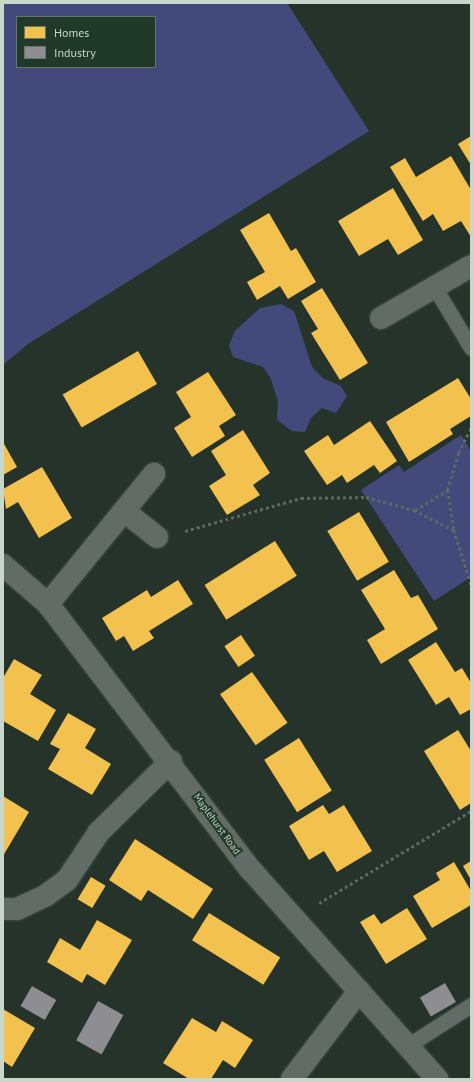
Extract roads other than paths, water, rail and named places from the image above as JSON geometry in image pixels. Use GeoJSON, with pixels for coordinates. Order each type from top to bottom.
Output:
{"type":"FeatureCollection","features":[{"type":"Feature","properties":{"kind":"street"},"geometry":{"type":"LineString","coordinates":[[382,318],[471,266]]}},
{"type":"Feature","properties":{"kind":"street"},"geometry":{"type":"LineString","coordinates":[[48,604],[154,474]]}},
{"type":"Feature","properties":{"kind":"street"},"geometry":{"type":"LineString","coordinates":[[124,511],[157,537]]}},
{"type":"Feature","properties":{"kind":"street","name":"Maplehurst Road"},"geometry":{"type":"LineString","coordinates":[[3,565],[48,604],[171,761],[251,870],[437,1079]]}},
{"type":"Feature","properties":{"kind":"street"},"geometry":{"type":"LineString","coordinates":[[3,909],[17,909],[45,896],[67,880],[99,832],[171,761]]}},
{"type":"Feature","properties":{"kind":"street"},"geometry":{"type":"LineString","coordinates":[[292,1079],[359,991]]}},
{"type":"Feature","properties":{"kind":"lane"},"geometry":{"type":"LineString","coordinates":[[435,288],[471,348]]}},
{"type":"Feature","properties":{"kind":"lane"},"geometry":{"type":"LineString","coordinates":[[407,1046],[471,1005]]}}]}
